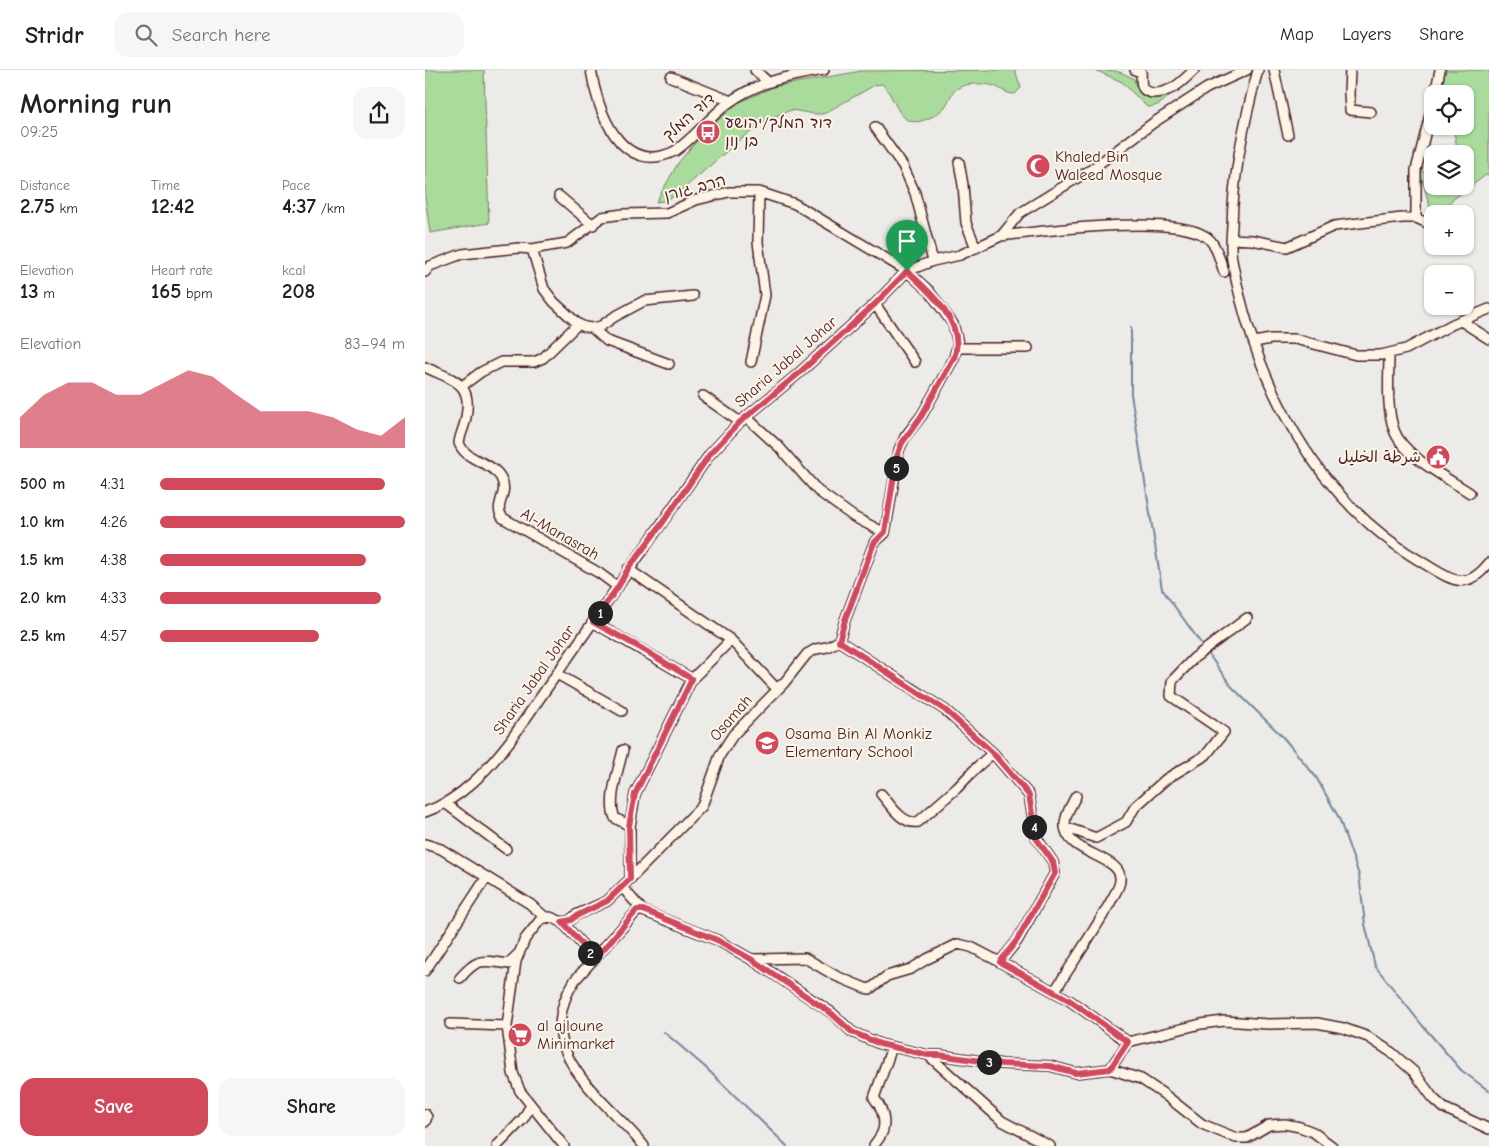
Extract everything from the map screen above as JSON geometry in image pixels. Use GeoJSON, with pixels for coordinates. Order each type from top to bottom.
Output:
{"type":"FeatureCollection","features":[{"type":"Feature","properties":{"kind":"street","name":"דוד המלך"},"geometry":{"type":"LineString","coordinates":[[591,70],[597,99],[611,130],[627,149],[643,156],[659,156],[675,151],[731,101],[746,91],[768,82],[824,70]]}},
{"type":"Feature","properties":{"kind":"street"},"geometry":{"type":"LineString","coordinates":[[755,70],[768,82]]}},
{"type":"Feature","properties":{"kind":"street"},"geometry":{"type":"LineString","coordinates":[[1142,71],[1142,86],[1144,90],[1161,93],[1178,86],[1194,70]]}},
{"type":"Feature","properties":{"kind":"street","name":"Sharia Jabal Johar"},"geometry":{"type":"LineString","coordinates":[[425,812],[445,803],[475,781],[494,761],[510,741],[618,587],[628,569],[710,454],[743,419],[798,374],[875,304],[907,271],[933,261],[960,255],[1001,236],[1020,213],[1092,169],[1153,123],[1207,88],[1247,70]]}},
{"type":"Feature","properties":{"kind":"street"},"geometry":{"type":"LineString","coordinates":[[1258,70],[1243,131],[1232,198],[1232,258],[1243,309],[1266,377],[1280,407],[1297,437],[1327,480],[1371,527],[1409,555],[1442,574],[1455,579],[1470,580],[1477,576],[1489,563]]}},
{"type":"Feature","properties":{"kind":"street"},"geometry":{"type":"LineString","coordinates":[[1274,70],[1288,135]]}},
{"type":"Feature","properties":{"kind":"street"},"geometry":{"type":"LineString","coordinates":[[1350,70],[1350,110],[1371,112]]}},
{"type":"Feature","properties":{"kind":"street"},"geometry":{"type":"LineString","coordinates":[[1437,85],[1440,70]]}},
{"type":"Feature","properties":{"kind":"street"},"geometry":{"type":"LineString","coordinates":[[671,77],[731,101]]}},
{"type":"Feature","properties":{"kind":"street"},"geometry":{"type":"LineString","coordinates":[[875,127],[903,166],[915,193],[933,261]]}},
{"type":"Feature","properties":{"kind":"street"},"geometry":{"type":"LineString","coordinates":[[1416,218],[1415,170],[1424,135]]}},
{"type":"Feature","properties":{"kind":"street"},"geometry":{"type":"LineString","coordinates":[[959,162],[966,223],[976,248]]}},
{"type":"Feature","properties":{"kind":"street","name":"הרב גורן"},"geometry":{"type":"LineString","coordinates":[[425,272],[430,266],[462,254],[519,248],[532,249],[567,243],[602,217],[623,214],[667,213],[696,200],[729,192],[759,192],[795,204],[907,271]]}},
{"type":"Feature","properties":{"kind":"street"},"geometry":{"type":"LineString","coordinates":[[751,362],[765,296],[758,242],[759,192]]}},
{"type":"Feature","properties":{"kind":"street"},"geometry":{"type":"LineString","coordinates":[[559,196],[593,225]]}},
{"type":"Feature","properties":{"kind":"street"},"geometry":{"type":"LineString","coordinates":[[1231,240],[1252,240],[1287,247],[1334,226],[1416,218],[1424,222]]}},
{"type":"Feature","properties":{"kind":"street"},"geometry":{"type":"LineString","coordinates":[[1001,236],[1096,227],[1178,227],[1205,236],[1213,243],[1224,272]]}},
{"type":"Feature","properties":{"kind":"street"},"geometry":{"type":"LineString","coordinates":[[532,249],[544,289],[578,324],[593,328],[607,340],[669,364]]}},
{"type":"Feature","properties":{"kind":"street"},"geometry":{"type":"LineString","coordinates":[[907,271],[929,291],[952,322],[957,337],[957,348],[954,358],[922,415],[902,443],[897,456],[885,532],[874,543],[839,641],[945,710],[993,753],[1029,795],[1036,838],[1053,862],[1055,870],[1053,878],[1017,940],[1000,962]]}},
{"type":"Feature","properties":{"kind":"street"},"geometry":{"type":"LineString","coordinates":[[593,328],[601,326],[645,301],[693,296]]}},
{"type":"Feature","properties":{"kind":"street"},"geometry":{"type":"LineString","coordinates":[[875,304],[915,362]]}},
{"type":"Feature","properties":{"kind":"street"},"geometry":{"type":"LineString","coordinates":[[1254,342],[1271,339],[1295,339],[1356,355],[1389,354],[1406,349],[1489,309]]}},
{"type":"Feature","properties":{"kind":"street"},"geometry":{"type":"LineString","coordinates":[[1461,321],[1489,339]]}},
{"type":"Feature","properties":{"kind":"street"},"geometry":{"type":"LineString","coordinates":[[425,367],[462,386],[481,372],[501,362],[534,362],[543,358],[578,324]]}},
{"type":"Feature","properties":{"kind":"street"},"geometry":{"type":"LineString","coordinates":[[957,348],[1028,348]]}},
{"type":"Feature","properties":{"kind":"street"},"geometry":{"type":"LineString","coordinates":[[1389,354],[1391,416],[1398,439],[1432,468],[1470,493]]}},
{"type":"Feature","properties":{"kind":"street","name":"Al-Manasrah"},"geometry":{"type":"LineString","coordinates":[[462,386],[468,399],[466,417],[459,444],[463,451],[501,476],[505,492],[500,504],[499,514],[599,573],[618,587]]}},
{"type":"Feature","properties":{"kind":"street"},"geometry":{"type":"LineString","coordinates":[[703,396],[743,419],[779,447],[818,491],[854,517],[885,532]]}},
{"type":"Feature","properties":{"kind":"street"},"geometry":{"type":"LineString","coordinates":[[628,569],[731,640],[777,689],[783,683]]}},
{"type":"Feature","properties":{"kind":"street"},"geometry":{"type":"LineString","coordinates":[[1065,827],[1095,838],[1126,822],[1135,806],[1166,779],[1206,755],[1224,732],[1171,696],[1172,681],[1194,658],[1247,618]]}},
{"type":"Feature","properties":{"kind":"street"},"geometry":{"type":"LineString","coordinates":[[593,622],[692,679]]}},
{"type":"Feature","properties":{"kind":"street"},"geometry":{"type":"LineString","coordinates":[[630,879],[629,826],[635,794],[692,679],[731,640]]}},
{"type":"Feature","properties":{"kind":"street","name":"Osamah"},"geometry":{"type":"LineString","coordinates":[[562,922],[571,920],[607,901],[702,806],[716,762],[723,748],[733,735],[783,683],[807,654],[839,641]]}},
{"type":"Feature","properties":{"kind":"street"},"geometry":{"type":"LineString","coordinates":[[557,674],[622,712]]}},
{"type":"Feature","properties":{"kind":"street"},"geometry":{"type":"LineString","coordinates":[[623,750],[612,801],[612,810],[615,818],[629,826]]}},
{"type":"Feature","properties":{"kind":"street"},"geometry":{"type":"LineString","coordinates":[[881,794],[904,820],[911,823],[918,822],[993,753]]}},
{"type":"Feature","properties":{"kind":"street"},"geometry":{"type":"LineString","coordinates":[[1053,992],[1107,908],[1121,879],[1115,867],[1071,841],[1067,835],[1065,818],[1076,796]]}},
{"type":"Feature","properties":{"kind":"street"},"geometry":{"type":"LineString","coordinates":[[445,803],[506,849]]}},
{"type":"Feature","properties":{"kind":"street"},"geometry":{"type":"LineString","coordinates":[[425,844],[441,849],[530,904],[545,917],[562,922],[595,959]]}},
{"type":"Feature","properties":{"kind":"street"},"geometry":{"type":"LineString","coordinates":[[425,971],[486,878]]}},
{"type":"Feature","properties":{"kind":"street"},"geometry":{"type":"LineString","coordinates":[[622,887],[643,910]]}},
{"type":"Feature","properties":{"kind":"street"},"geometry":{"type":"LineString","coordinates":[[645,1146],[576,1071],[568,1059],[563,1044],[561,1022],[565,1001],[575,980],[637,910],[643,910],[717,940],[751,959],[831,1013],[852,1032],[869,1040],[928,1055],[1002,1064],[1050,1066],[1076,1073],[1110,1069],[1141,1078],[1202,1124],[1236,1138],[1247,1138],[1262,1128],[1273,1124],[1285,1124],[1299,1126],[1313,1132],[1333,1146]]}},
{"type":"Feature","properties":{"kind":"street"},"geometry":{"type":"LineString","coordinates":[[545,917],[538,921],[529,932],[518,954],[507,1026],[513,1074],[517,1086],[564,1146]]}},
{"type":"Feature","properties":{"kind":"street"},"geometry":{"type":"LineString","coordinates":[[751,959],[805,958],[836,976],[868,989],[874,987],[887,976],[911,970],[927,959],[958,944],[971,947],[1069,1000],[1128,1042]]}},
{"type":"Feature","properties":{"kind":"street"},"geometry":{"type":"LineString","coordinates":[[460,978],[473,964],[483,962],[508,964],[518,954]]}},
{"type":"Feature","properties":{"kind":"street"},"geometry":{"type":"LineString","coordinates":[[1110,1069],[1128,1042],[1205,1023],[1224,1021],[1268,1024],[1317,1023],[1343,1028],[1365,1036],[1391,1052],[1414,1072],[1433,1098],[1444,1108],[1489,1130]]}},
{"type":"Feature","properties":{"kind":"street"},"geometry":{"type":"LineString","coordinates":[[450,1024],[507,1026]]}},
{"type":"Feature","properties":{"kind":"street"},"geometry":{"type":"LineString","coordinates":[[874,1145],[883,1130],[883,1117],[880,1105],[874,1098],[892,1047]]}},
{"type":"Feature","properties":{"kind":"street"},"geometry":{"type":"LineString","coordinates":[[928,1055],[1002,1120],[1050,1146]]}},
{"type":"Feature","properties":{"kind":"street"},"geometry":{"type":"LineString","coordinates":[[497,1146],[523,1119],[531,1105]]}},
{"type":"Feature","properties":{"kind":"street"},"geometry":{"type":"LineString","coordinates":[[425,1114],[427,1117],[425,1122]]}},
{"type":"Feature","properties":{"kind":"green space"},"geometry":{"type":"Polygon","coordinates":[[[425,70],[484,70],[489,223],[430,233],[425,196],[425,70]]]}},
{"type":"Feature","properties":{"kind":"green space"},"geometry":{"type":"Polygon","coordinates":[[[1015,70],[1021,88],[1015,94],[986,84],[963,86],[957,88],[941,111],[921,121],[910,121],[902,116],[882,84],[875,85],[823,114],[791,110],[773,117],[742,138],[675,196],[656,202],[678,163],[708,128],[738,103],[773,87],[861,71],[1015,70]]]}},
{"type":"Feature","properties":{"kind":"green space"},"geometry":{"type":"Polygon","coordinates":[[[1095,70],[1115,71],[1129,76],[1134,79],[1139,92],[1148,97],[1158,98],[1171,94],[1160,104],[1147,107],[1122,82],[1095,70]]]}},
{"type":"Feature","properties":{"kind":"green space"},"geometry":{"type":"Polygon","coordinates":[[[1442,70],[1489,70],[1489,176],[1486,175],[1474,184],[1474,145],[1456,145],[1455,135],[1474,135],[1474,85],[1441,85],[1442,70]]]}},
{"type":"Feature","properties":{"kind":"green space"},"geometry":{"type":"Polygon","coordinates":[[[1420,172],[1424,172],[1424,186],[1420,172]]]}},
{"type":"Feature","properties":{"kind":"green space"},"geometry":{"type":"Polygon","coordinates":[[[1427,195],[1459,195],[1447,205],[1429,205],[1427,195]]]}},
{"type":"Feature","properties":{"kind":"waterway"},"geometry":{"type":"LineString","coordinates":[[1131,327],[1131,394],[1162,589],[1203,646]]}},
{"type":"Feature","properties":{"kind":"waterway"},"geometry":{"type":"LineString","coordinates":[[1207,652],[1232,687],[1282,736],[1316,777],[1339,818],[1359,875],[1365,924],[1375,966],[1461,1070],[1489,1091]]}},
{"type":"Feature","properties":{"kind":"waterway"},"geometry":{"type":"LineString","coordinates":[[664,1032],[705,1067],[787,1146]]}},
{"type":"Feature","properties":{"kind":"place","name":"דוד המלך/יהושע בן נון"},"geometry":{"type":"Point","coordinates":[708,132]}},
{"type":"Feature","properties":{"kind":"place","name":"Khaled Bin Waleed Mosque"},"geometry":{"type":"Point","coordinates":[1038,166]}},
{"type":"Feature","properties":{"kind":"place","name":"شرطة الخليل"},"geometry":{"type":"Point","coordinates":[1438,457]}},
{"type":"Feature","properties":{"kind":"place","name":"Osama Bin Al Monkiz Elementary School"},"geometry":{"type":"Point","coordinates":[767,743]}},
{"type":"Feature","properties":{"kind":"place","name":"al ajloune Minimarket"},"geometry":{"type":"Point","coordinates":[520,1035]}},
{"type":"Feature","properties":{"kind":"route"},"geometry":{"type":"LineString","coordinates":[[907,271],[929,291],[952,322],[958,343],[954,358],[922,415],[902,443],[897,456],[885,532],[874,543],[839,641],[945,710],[993,753],[1029,795],[1036,838],[1053,862],[1055,873],[1017,940],[1000,962],[1069,1000],[1128,1042],[1110,1069],[1076,1073],[1050,1066],[1002,1064],[904,1051],[869,1040],[852,1032],[831,1013],[751,959],[717,940],[643,910],[637,910],[595,959],[562,922],[571,920],[607,901],[630,879],[629,826],[635,794],[692,679],[593,622],[618,587],[628,569],[673,509],[691,479],[710,454],[740,422],[798,374],[875,304],[907,271]]}}]}
